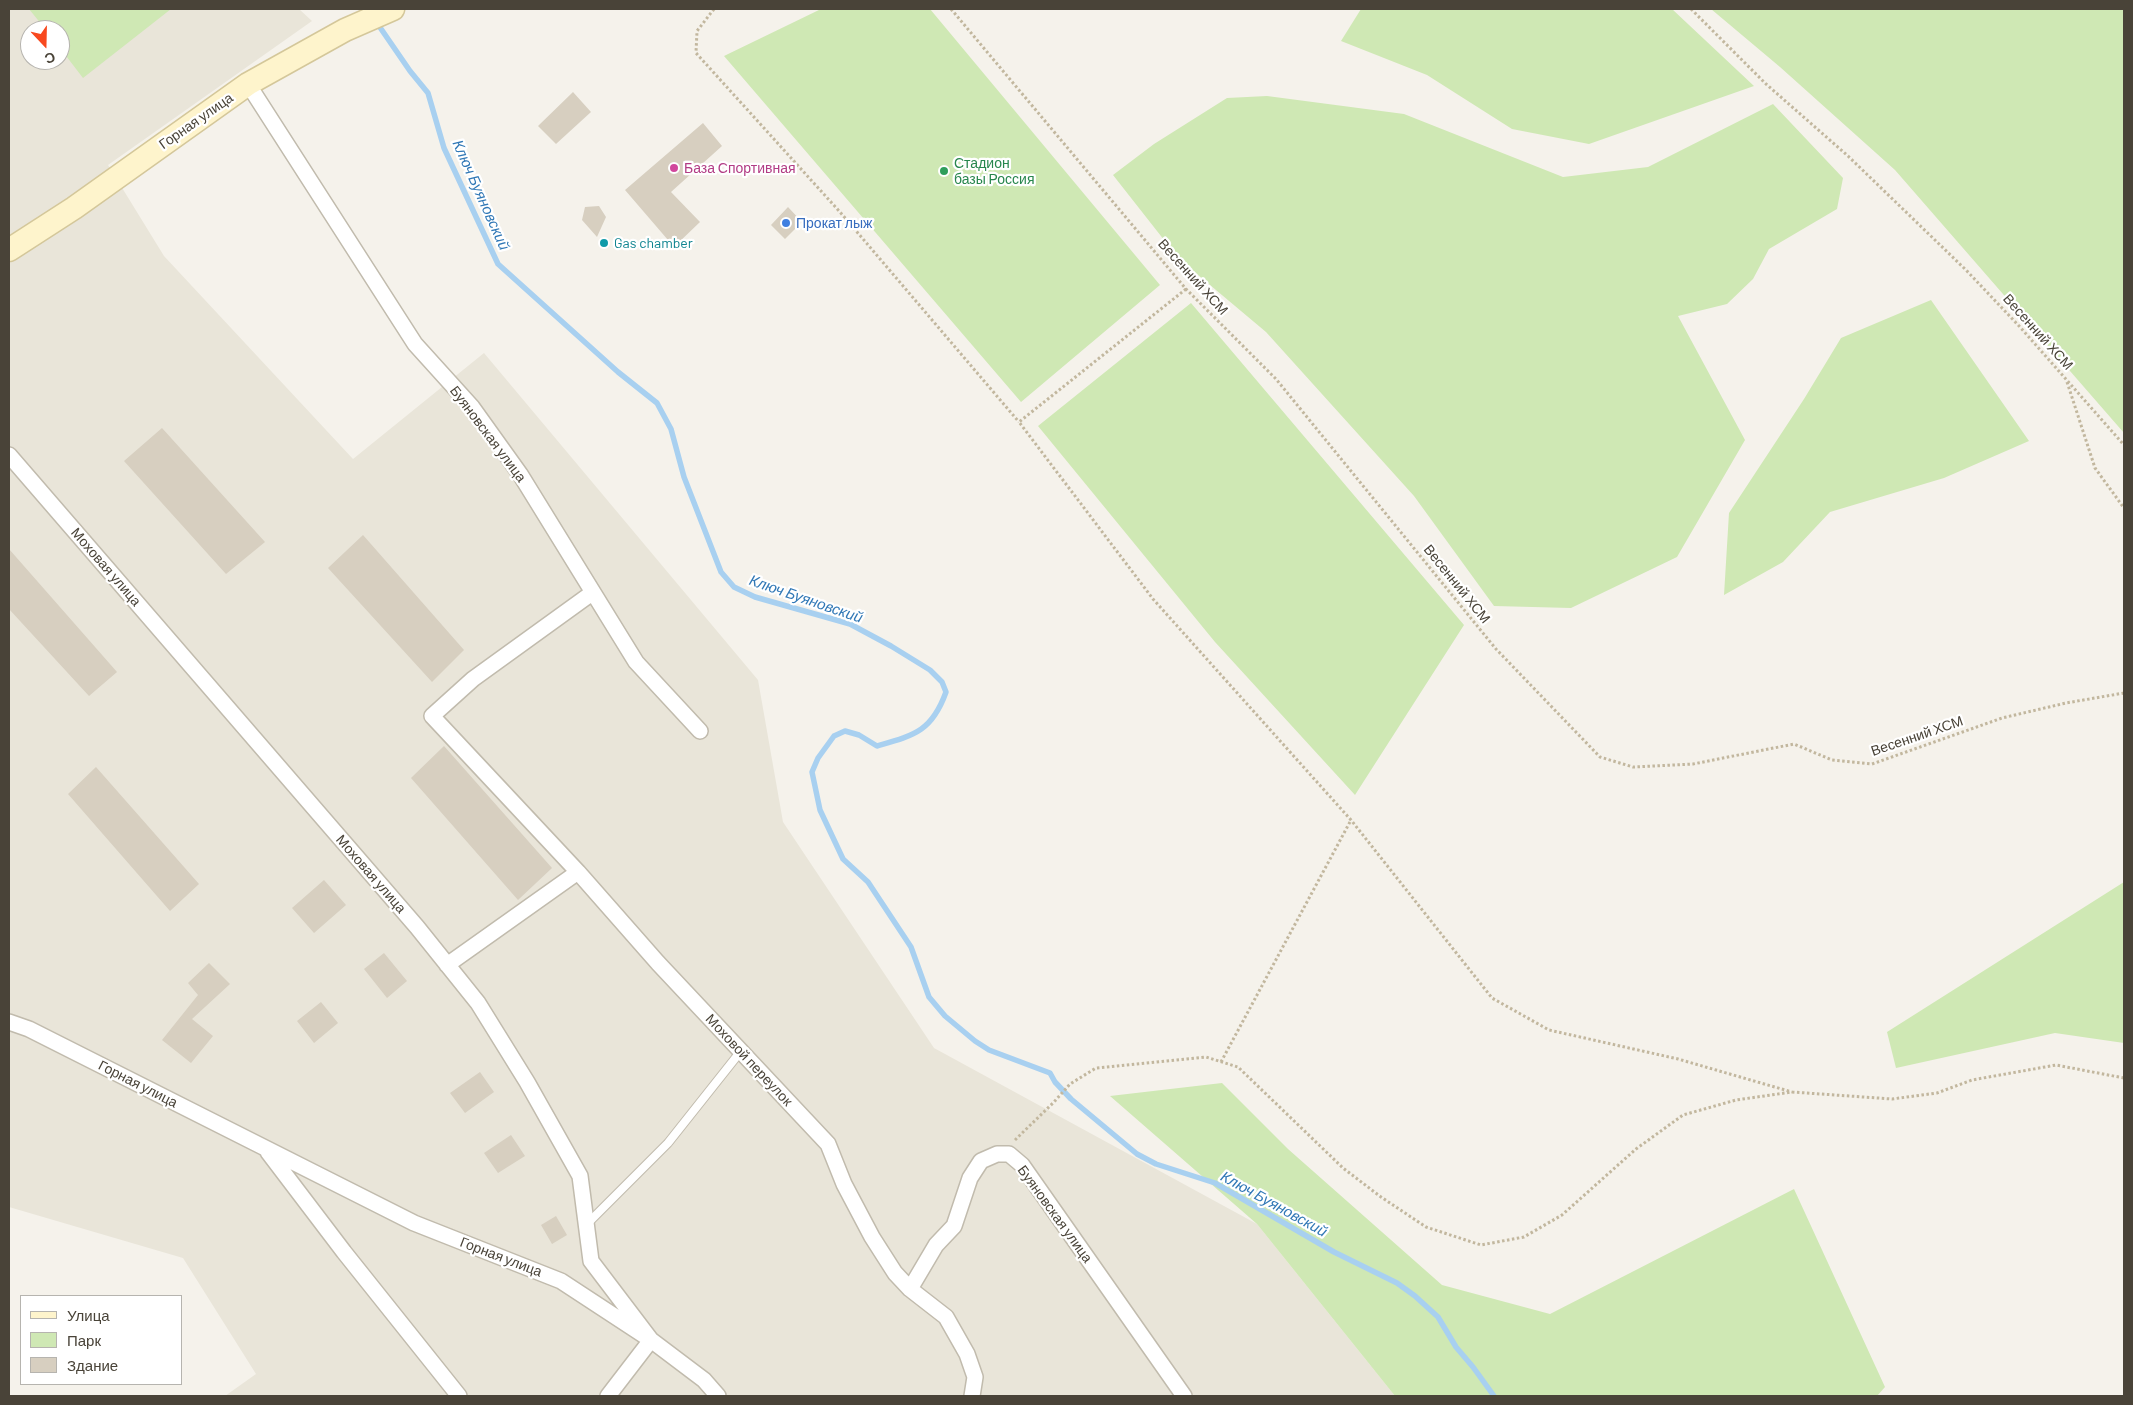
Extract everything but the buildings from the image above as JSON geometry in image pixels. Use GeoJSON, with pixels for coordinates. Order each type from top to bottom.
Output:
{"type":"FeatureCollection","features":[{"type":"Feature","properties":{"kind":"main road","name":"Горная улица"},"geometry":{"type":"LineString","coordinates":[[9,250],[74,208],[248,84],[345,30],[392,9]]}},
{"type":"Feature","properties":{"kind":"street","name":"Буяновская улица"},"geometry":{"type":"LineString","coordinates":[[248,84],[415,344],[472,407],[520,474],[636,662],[700,731]]}},
{"type":"Feature","properties":{"kind":"street","name":"Моховая улица"},"geometry":{"type":"LineString","coordinates":[[9,455],[404,912],[478,1003],[528,1082],[580,1176],[591,1261],[651,1340]]}},
{"type":"Feature","properties":{"kind":"street","name":"Моховой переулок"},"geometry":{"type":"LineString","coordinates":[[592,593],[473,679],[432,716],[578,872],[658,963],[828,1144],[844,1184],[872,1238],[895,1273],[910,1289],[946,1317],[967,1354],[974,1377],[972,1396]]}},
{"type":"Feature","properties":{"kind":"street"},"geometry":{"type":"LineString","coordinates":[[447,965],[578,872]]}},
{"type":"Feature","properties":{"kind":"street","name":"Горная улица"},"geometry":{"type":"LineString","coordinates":[[9,1022],[29,1029],[414,1223],[561,1281],[651,1340],[704,1380],[718,1396]]}},
{"type":"Feature","properties":{"kind":"street","name":"Горная улица"},"geometry":{"type":"LineString","coordinates":[[266,1149],[344,1252],[459,1396]]}},
{"type":"Feature","properties":{"kind":"street"},"geometry":{"type":"LineString","coordinates":[[910,1289],[936,1245],[954,1226],[970,1178],[980,1161],[997,1154],[1003,1154]]}},
{"type":"Feature","properties":{"kind":"street","name":"Буяновская улица"},"geometry":{"type":"LineString","coordinates":[[1003,1154],[1009,1154],[1022,1165],[1184,1396]]}},
{"type":"Feature","properties":{"kind":"street"},"geometry":{"type":"LineString","coordinates":[[608,1396],[651,1340]]}},
{"type":"Feature","properties":{"kind":"lane"},"geometry":{"type":"LineString","coordinates":[[586,1225],[668,1143],[741,1051]]}},
{"type":"Feature","properties":{"kind":"path"},"geometry":{"type":"LineString","coordinates":[[714,9],[697,31],[696,53],[840,212],[1019,422],[1153,599],[1351,820],[1492,998],[1549,1030],[1678,1059],[1792,1092]]}},
{"type":"Feature","properties":{"kind":"path","name":"Весенний ХСМ"},"geometry":{"type":"LineString","coordinates":[[951,9],[1186,289],[1276,379],[1496,650],[1600,757],[1633,767],[1694,764],[1794,744],[1832,760],[1872,764],[2002,718],[2066,703],[2124,693]]}},
{"type":"Feature","properties":{"kind":"path","name":"Весенний ХСМ"},"geometry":{"type":"LineString","coordinates":[[1691,9],[1766,84],[1848,156],[1966,270],[2020,327],[2066,381],[2096,468],[2124,508]]}},
{"type":"Feature","properties":{"kind":"path"},"geometry":{"type":"LineString","coordinates":[[1019,422],[1186,289]]}},
{"type":"Feature","properties":{"kind":"path"},"geometry":{"type":"LineString","coordinates":[[2066,381],[2124,445]]}},
{"type":"Feature","properties":{"kind":"path"},"geometry":{"type":"LineString","coordinates":[[1221,1062],[1351,820]]}},
{"type":"Feature","properties":{"kind":"path"},"geometry":{"type":"LineString","coordinates":[[1003,1154],[1020,1134],[1070,1084],[1096,1068],[1206,1057],[1238,1067],[1343,1168],[1381,1197],[1426,1227],[1481,1245],[1524,1237],[1562,1215],[1636,1149],[1683,1116],[1736,1100],[1792,1092],[1892,1099],[1937,1092],[1972,1080],[2056,1065],[2124,1078]]}},
{"type":"Feature","properties":{"kind":"shaded area"},"geometry":{"type":"Polygon","coordinates":[[[9,9],[299,9],[312,21],[108,165],[164,256],[353,459],[484,353],[758,680],[783,822],[934,1048],[1257,1224],[1395,1396],[225,1396],[256,1374],[183,1258],[9,1207],[9,9]]]}},
{"type":"Feature","properties":{"kind":"green space"},"geometry":{"type":"Polygon","coordinates":[[[29,9],[171,9],[83,78],[70,61],[70,20],[38,20],[29,9]]]}},
{"type":"Feature","properties":{"kind":"green space","name":"Стадион базы Россия"},"geometry":{"type":"Polygon","coordinates":[[[821,9],[930,9],[1160,285],[1021,402],[724,56],[821,9]]]}},
{"type":"Feature","properties":{"kind":"green space"},"geometry":{"type":"Polygon","coordinates":[[[1361,9],[1672,9],[1754,86],[1589,144],[1512,129],[1427,75],[1341,41],[1361,9]]]}},
{"type":"Feature","properties":{"kind":"green space"},"geometry":{"type":"Polygon","coordinates":[[[1711,9],[2124,9],[2124,433],[1895,170],[1780,67],[1711,9]]]}},
{"type":"Feature","properties":{"kind":"green space"},"geometry":{"type":"Polygon","coordinates":[[[1267,96],[1404,114],[1563,177],[1648,167],[1773,104],[1843,178],[1837,209],[1769,249],[1753,279],[1727,304],[1678,316],[1745,440],[1677,557],[1571,608],[1494,606],[1414,496],[1266,332],[1179,259],[1113,175],[1154,144],[1227,98],[1267,96]]]}},
{"type":"Feature","properties":{"kind":"green space"},"geometry":{"type":"Polygon","coordinates":[[[1931,300],[2029,441],[1944,478],[1830,512],[1783,562],[1724,595],[1729,513],[1804,399],[1841,338],[1931,300]]]}},
{"type":"Feature","properties":{"kind":"green space"},"geometry":{"type":"Polygon","coordinates":[[[1191,303],[1464,625],[1355,795],[1215,642],[1038,426],[1191,303]]]}},
{"type":"Feature","properties":{"kind":"green space"},"geometry":{"type":"Polygon","coordinates":[[[2124,882],[2124,1043],[2055,1033],[1896,1068],[1887,1032],[2124,882]]]}},
{"type":"Feature","properties":{"kind":"green space"},"geometry":{"type":"Polygon","coordinates":[[[1222,1083],[1288,1149],[1442,1285],[1550,1314],[1794,1189],[1885,1387],[1877,1396],[1395,1396],[1257,1224],[1110,1096],[1222,1083]]]}},
{"type":"Feature","properties":{"kind":"waterway","name":"Ключ Буяновский"},"geometry":{"type":"LineString","coordinates":[[377,23],[410,71],[428,93],[444,148],[498,264],[618,372],[657,403],[671,429],[684,477],[721,572],[734,587],[755,597],[850,624],[930,670],[942,682],[946,692],[941,705],[935,715],[921,730],[877,746],[859,735],[845,731],[834,736],[818,758],[812,772],[820,810],[843,859],[868,882],[911,947],[929,997],[945,1016],[989,1050],[1050,1073],[1055,1082],[1071,1099],[1137,1154],[1156,1164],[1215,1183],[1334,1252],[1397,1283],[1438,1317],[1456,1347],[1494,1396]]}},
{"type":"Feature","properties":{"kind":"place","name":"База Спортивная"},"geometry":{"type":"Point","coordinates":[674,168]}},
{"type":"Feature","properties":{"kind":"place","name":"Стадион базы Россия"},"geometry":{"type":"Point","coordinates":[944,171]}},
{"type":"Feature","properties":{"kind":"place","name":"Прокат лыж"},"geometry":{"type":"Point","coordinates":[786,223]}},
{"type":"Feature","properties":{"kind":"place","name":"Gas chamber"},"geometry":{"type":"Point","coordinates":[604,243]}}]}
